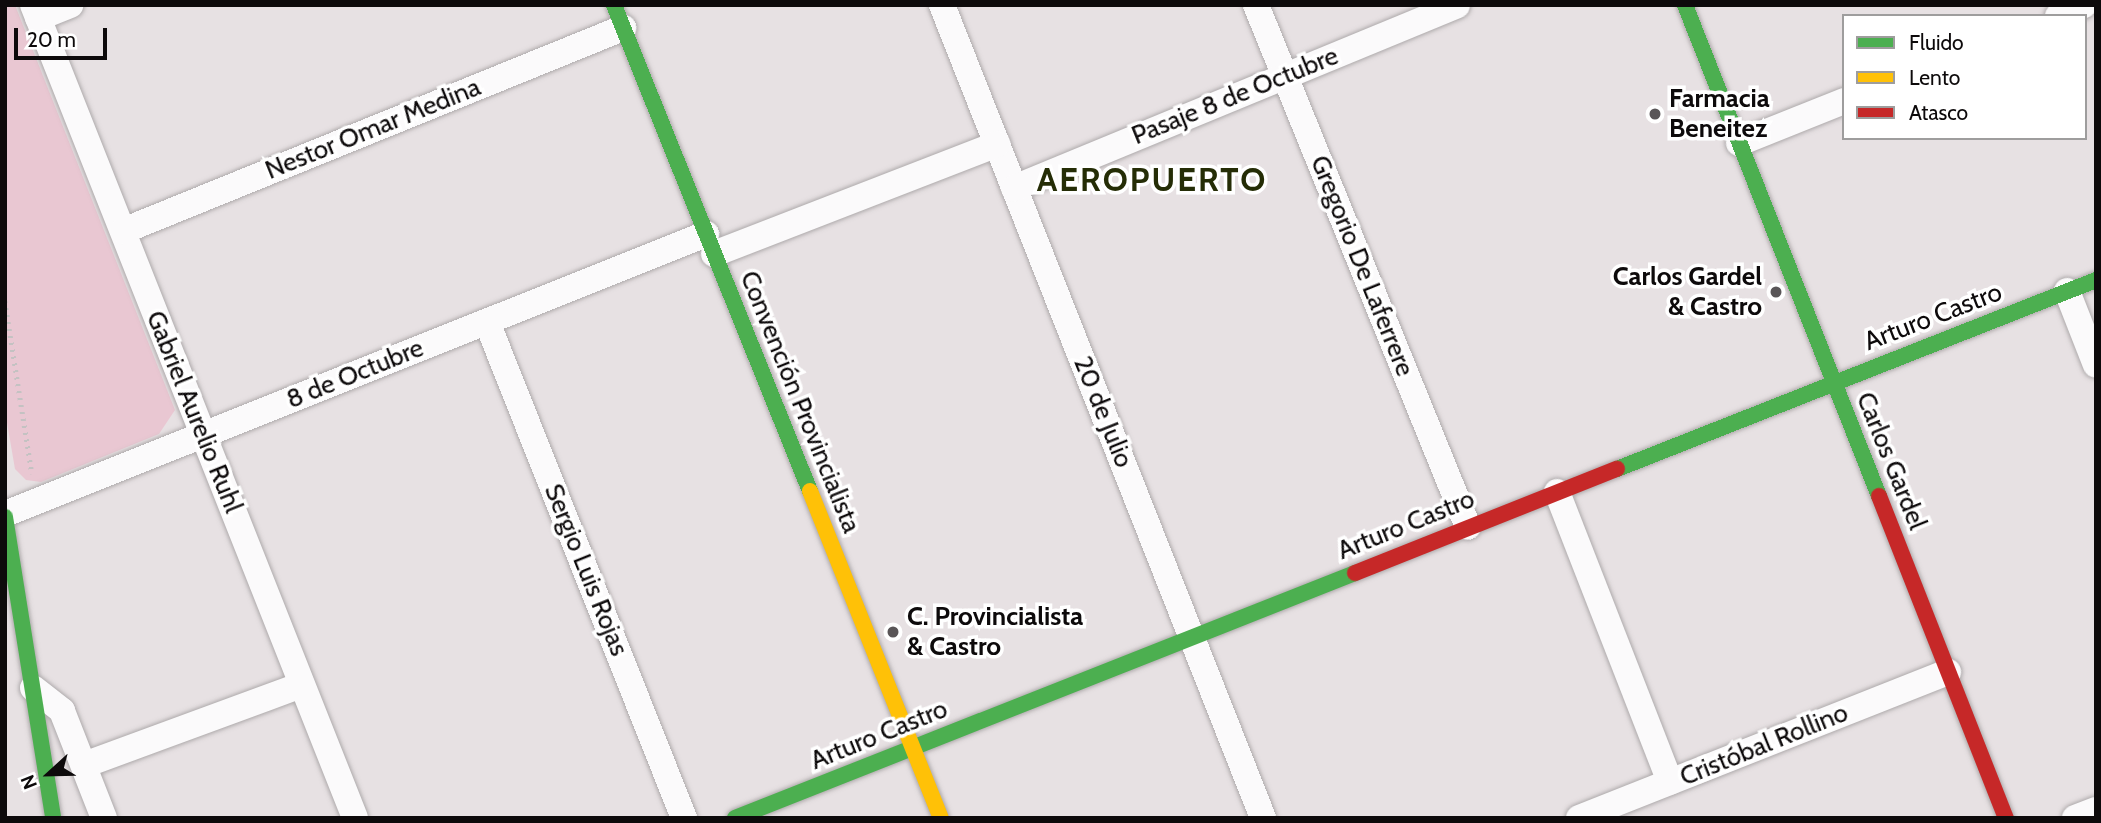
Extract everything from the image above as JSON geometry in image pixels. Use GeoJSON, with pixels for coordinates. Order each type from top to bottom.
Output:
{"type":"FeatureCollection","features":[{"type":"Feature","properties":{"kind":"street"},"geometry":{"type":"LineString","coordinates":[[36,11],[69,5]]}},
{"type":"Feature","properties":{"kind":"street","name":"20 de Julio"},"geometry":{"type":"LineString","coordinates":[[942,5],[1264,818]]}},
{"type":"Feature","properties":{"kind":"street","name":"Gregorio De Laferrere"},"geometry":{"type":"LineString","coordinates":[[1256,5],[1468,527]]}},
{"type":"Feature","properties":{"kind":"street","name":"Pasaje 8 de Octubre"},"geometry":{"type":"LineString","coordinates":[[1014,188],[1457,5]]}},
{"type":"Feature","properties":{"kind":"street","name":"Carlos Gardel"},"geometry":{"type":"LineString","coordinates":[[1685,5],[2006,818]]}},
{"type":"Feature","properties":{"kind":"street"},"geometry":{"type":"LineString","coordinates":[[2063,14],[2084,5]]}},
{"type":"Feature","properties":{"kind":"street","name":"Gabriel Aurelio Ruhl"},"geometry":{"type":"LineString","coordinates":[[36,11],[355,818]]}},
{"type":"Feature","properties":{"kind":"street","name":"Nestor Omar Medina"},"geometry":{"type":"LineString","coordinates":[[123,230],[618,17]]}},
{"type":"Feature","properties":{"kind":"street","name":"Convención Provincialista"},"geometry":{"type":"LineString","coordinates":[[618,17],[941,818]]}},
{"type":"Feature","properties":{"kind":"street"},"geometry":{"type":"LineString","coordinates":[[1739,143],[1842,102]]}},
{"type":"Feature","properties":{"kind":"street"},"geometry":{"type":"LineString","coordinates":[[710,244],[997,144]]}},
{"type":"Feature","properties":{"kind":"street","name":"8 de Octubre"},"geometry":{"type":"LineString","coordinates":[[5,516],[487,322],[710,244]]}},
{"type":"Feature","properties":{"kind":"street","name":"Arturo Castro"},"geometry":{"type":"LineString","coordinates":[[735,818],[2096,280]]}},
{"type":"Feature","properties":{"kind":"street"},"geometry":{"type":"LineString","coordinates":[[2067,291],[2096,365]]}},
{"type":"Feature","properties":{"kind":"street","name":"Sergio Luis Rojas"},"geometry":{"type":"LineString","coordinates":[[487,322],[684,818]]}},
{"type":"Feature","properties":{"kind":"street"},"geometry":{"type":"LineString","coordinates":[[1556,492],[1670,782]]}},
{"type":"Feature","properties":{"kind":"street"},"geometry":{"type":"LineString","coordinates":[[5,516],[53,818]]}},
{"type":"Feature","properties":{"kind":"street","name":"Cristóbal Rollino"},"geometry":{"type":"LineString","coordinates":[[1580,818],[1948,672]]}},
{"type":"Feature","properties":{"kind":"street"},"geometry":{"type":"LineString","coordinates":[[83,765],[302,685]]}},
{"type":"Feature","properties":{"kind":"street"},"geometry":{"type":"LineString","coordinates":[[33,688],[58,704],[104,818]]}},
{"type":"Feature","properties":{"kind":"street"},"geometry":{"type":"LineString","coordinates":[[2075,818],[2096,810]]}},
{"type":"Feature","properties":{"kind":"path"},"geometry":{"type":"LineString","coordinates":[[5,301],[34,482]]}},
{"type":"Feature","properties":{"kind":"shaded area"},"geometry":{"type":"Polygon","coordinates":[[[5,5],[15,5],[175,410],[159,434],[41,482],[26,480],[15,469],[5,411],[5,5]]]}},
{"type":"Feature","properties":{"kind":"traffic: fast"},"geometry":{"type":"LineString","coordinates":[[614,5],[810,491]]}},
{"type":"Feature","properties":{"kind":"traffic: fast"},"geometry":{"type":"LineString","coordinates":[[1685,5],[1879,496]]}},
{"type":"Feature","properties":{"kind":"traffic: fast"},"geometry":{"type":"LineString","coordinates":[[1617,469],[2096,280]]}},
{"type":"Feature","properties":{"kind":"traffic: fast"},"geometry":{"type":"LineString","coordinates":[[5,517],[53,818]]}},
{"type":"Feature","properties":{"kind":"traffic: fast"},"geometry":{"type":"LineString","coordinates":[[735,818],[1355,573]]}},
{"type":"Feature","properties":{"kind":"traffic: slow"},"geometry":{"type":"LineString","coordinates":[[810,491],[941,818]]}},
{"type":"Feature","properties":{"kind":"traffic: jam"},"geometry":{"type":"LineString","coordinates":[[1355,573],[1617,469]]}},
{"type":"Feature","properties":{"kind":"traffic: jam"},"geometry":{"type":"LineString","coordinates":[[1879,496],[2006,818]]}},
{"type":"Feature","properties":{"kind":"place","name":"Farmacia Beneitez"},"geometry":{"type":"Point","coordinates":[1655,114]}},
{"type":"Feature","properties":{"kind":"place","name":"Carlos Gardel & Castro"},"geometry":{"type":"Point","coordinates":[1776,292]}},
{"type":"Feature","properties":{"kind":"place","name":"C. Provincialista & Castro"},"geometry":{"type":"Point","coordinates":[893,632]}},
{"type":"Feature","properties":{"kind":"district","name":"AEROPUERTO"},"geometry":{"type":"Point","coordinates":[1152,180]}}]}
